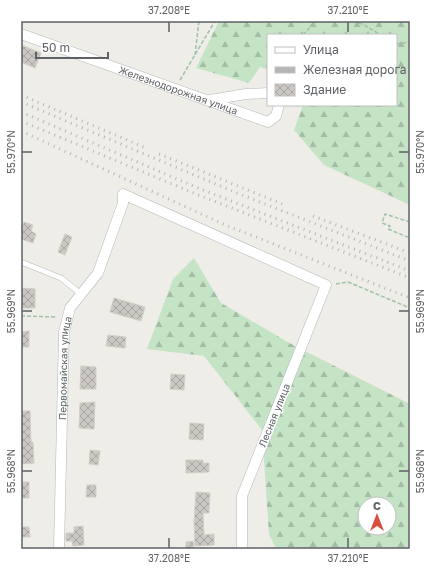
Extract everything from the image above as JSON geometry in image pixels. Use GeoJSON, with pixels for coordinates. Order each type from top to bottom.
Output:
{"type":"FeatureCollection","features":[{"type":"Feature","properties":{"kind":"street","name":"Железнодорожная улица"},"geometry":{"type":"LineString","coordinates":[[21,34],[268,122],[276,116],[279,106]]}},
{"type":"Feature","properties":{"kind":"street"},"geometry":{"type":"LineString","coordinates":[[208,100],[246,94],[267,93]]}},
{"type":"Feature","properties":{"kind":"street","name":"Первомайская улица"},"geometry":{"type":"LineString","coordinates":[[59,549],[64,332],[70,308],[98,273],[123,203],[123,194],[326,285]]}},
{"type":"Feature","properties":{"kind":"street","name":"Лесная улица"},"geometry":{"type":"LineString","coordinates":[[242,549],[242,496],[326,285]]}},
{"type":"Feature","properties":{"kind":"lane"},"geometry":{"type":"LineString","coordinates":[[21,262],[61,278],[81,294]]}},
{"type":"Feature","properties":{"kind":"path"},"geometry":{"type":"LineString","coordinates":[[195,56],[199,21]]}},
{"type":"Feature","properties":{"kind":"path"},"geometry":{"type":"LineString","coordinates":[[175,88],[215,21]]}},
{"type":"Feature","properties":{"kind":"path"},"geometry":{"type":"LineString","coordinates":[[304,34],[316,21]]}},
{"type":"Feature","properties":{"kind":"path"},"geometry":{"type":"LineString","coordinates":[[353,21],[364,25],[379,34]]}},
{"type":"Feature","properties":{"kind":"path"},"geometry":{"type":"LineString","coordinates":[[397,44],[410,42]]}},
{"type":"Feature","properties":{"kind":"path"},"geometry":{"type":"LineString","coordinates":[[410,222],[384,214],[382,223],[390,226],[388,229],[410,238]]}},
{"type":"Feature","properties":{"kind":"path"},"geometry":{"type":"LineString","coordinates":[[326,285],[348,282],[410,308]]}},
{"type":"Feature","properties":{"kind":"path"},"geometry":{"type":"LineString","coordinates":[[21,316],[67,318]]}},
{"type":"Feature","properties":{"kind":"green space"},"geometry":{"type":"Polygon","coordinates":[[[219,21],[410,21],[410,205],[324,165],[294,130],[303,106],[397,106],[397,34],[267,34],[267,70],[260,67],[249,83],[196,68],[219,21]]]}},
{"type":"Feature","properties":{"kind":"green space"},"geometry":{"type":"Polygon","coordinates":[[[194,258],[221,303],[293,345],[410,404],[410,549],[276,549],[269,534],[262,430],[204,356],[147,349],[173,279],[194,258]]]}},
{"type":"Feature","properties":{"kind":"building"},"geometry":{"type":"Polygon","coordinates":[[[21,45],[41,53],[35,68],[21,62],[21,45]]]}},
{"type":"Feature","properties":{"kind":"building"},"geometry":{"type":"Polygon","coordinates":[[[24,222],[33,225],[31,231],[36,234],[33,243],[21,239],[21,230],[24,222]]]}},
{"type":"Feature","properties":{"kind":"building"},"geometry":{"type":"Polygon","coordinates":[[[65,234],[72,237],[65,255],[58,252],[65,234]]]}},
{"type":"Feature","properties":{"kind":"building"},"geometry":{"type":"Polygon","coordinates":[[[21,288],[35,289],[35,308],[21,308],[21,288]]]}},
{"type":"Feature","properties":{"kind":"building"},"geometry":{"type":"Polygon","coordinates":[[[114,298],[145,307],[141,321],[110,312],[114,298]]]}},
{"type":"Feature","properties":{"kind":"building"},"geometry":{"type":"Polygon","coordinates":[[[29,331],[29,347],[21,347],[21,332],[29,331]]]}},
{"type":"Feature","properties":{"kind":"building"},"geometry":{"type":"Polygon","coordinates":[[[108,335],[126,337],[125,348],[106,346],[108,335]]]}},
{"type":"Feature","properties":{"kind":"building"},"geometry":{"type":"Polygon","coordinates":[[[81,366],[96,367],[96,389],[80,389],[81,366]]]}},
{"type":"Feature","properties":{"kind":"building"},"geometry":{"type":"Polygon","coordinates":[[[171,374],[185,375],[184,390],[170,389],[171,374]]]}},
{"type":"Feature","properties":{"kind":"building"},"geometry":{"type":"Polygon","coordinates":[[[95,402],[94,429],[79,428],[80,403],[95,402]]]}},
{"type":"Feature","properties":{"kind":"building"},"geometry":{"type":"Polygon","coordinates":[[[21,411],[30,411],[31,442],[33,442],[34,463],[21,464],[21,411]]]}},
{"type":"Feature","properties":{"kind":"building"},"geometry":{"type":"Polygon","coordinates":[[[190,423],[204,424],[203,440],[189,439],[190,423]]]}},
{"type":"Feature","properties":{"kind":"building"},"geometry":{"type":"Polygon","coordinates":[[[90,450],[100,451],[98,465],[89,464],[90,450]]]}},
{"type":"Feature","properties":{"kind":"building"},"geometry":{"type":"Polygon","coordinates":[[[186,460],[203,460],[203,463],[209,463],[209,472],[186,473],[186,460]]]}},
{"type":"Feature","properties":{"kind":"building"},"geometry":{"type":"Polygon","coordinates":[[[21,482],[29,482],[29,498],[21,498],[21,482]]]}},
{"type":"Feature","properties":{"kind":"building"},"geometry":{"type":"Polygon","coordinates":[[[87,485],[96,485],[96,497],[86,497],[87,485]]]}},
{"type":"Feature","properties":{"kind":"building"},"geometry":{"type":"Polygon","coordinates":[[[196,492],[210,493],[209,513],[203,513],[204,535],[214,534],[214,545],[195,546],[194,521],[196,492]]]}},
{"type":"Feature","properties":{"kind":"building"},"geometry":{"type":"Polygon","coordinates":[[[83,526],[84,545],[73,546],[72,541],[66,541],[66,533],[74,533],[74,527],[83,526]]]}},
{"type":"Feature","properties":{"kind":"building"},"geometry":{"type":"Polygon","coordinates":[[[21,527],[29,527],[30,537],[21,537],[21,527]]]}},
{"type":"Feature","properties":{"kind":"building"},"geometry":{"type":"Polygon","coordinates":[[[193,541],[194,549],[186,549],[186,542],[193,541]]]}},
{"type":"Feature","properties":{"kind":"railway"},"geometry":{"type":"LineString","coordinates":[[21,95],[146,148]]}},
{"type":"Feature","properties":{"kind":"railway"},"geometry":{"type":"LineString","coordinates":[[21,102],[237,193],[410,261]]}},
{"type":"Feature","properties":{"kind":"railway"},"geometry":{"type":"LineString","coordinates":[[21,112],[198,188],[410,271]]}},
{"type":"Feature","properties":{"kind":"railway"},"geometry":{"type":"LineString","coordinates":[[21,121],[196,194],[410,278]]}},
{"type":"Feature","properties":{"kind":"railway"},"geometry":{"type":"LineString","coordinates":[[21,131],[223,224],[410,298]]}},
{"type":"Feature","properties":{"kind":"railway"},"geometry":{"type":"LineString","coordinates":[[159,154],[285,205]]}},
{"type":"Feature","properties":{"kind":"railway"},"geometry":{"type":"LineString","coordinates":[[313,216],[410,253]]}}]}
